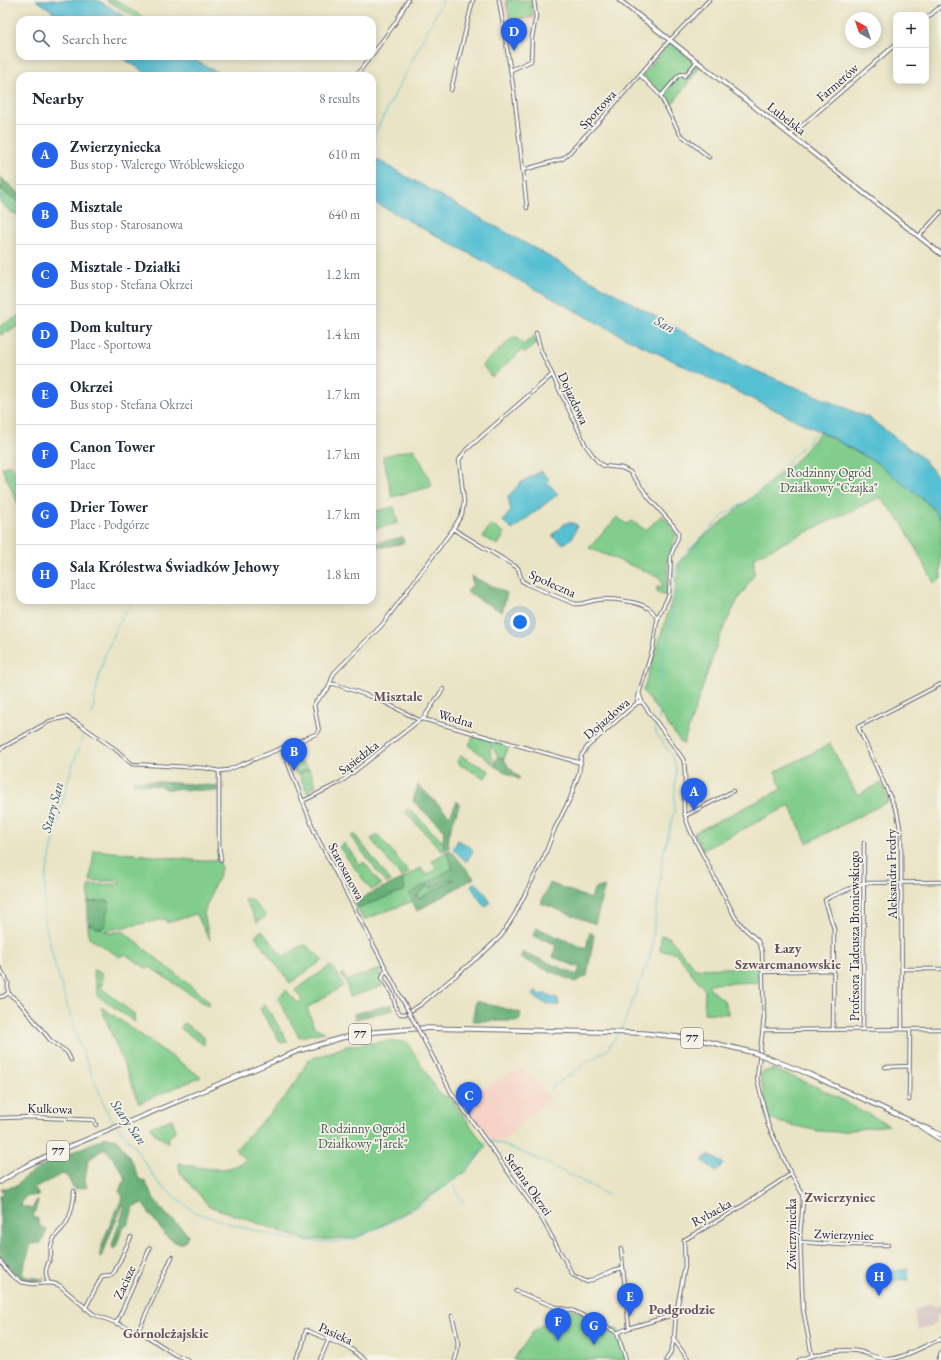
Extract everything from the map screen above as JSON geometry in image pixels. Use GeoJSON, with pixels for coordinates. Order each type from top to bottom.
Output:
{"type":"FeatureCollection","features":[{"type":"Feature","properties":{"kind":"main road","name":"Lubelska"},"geometry":{"type":"LineString","coordinates":[[619,0],[791,134],[941,254]]}},
{"type":"Feature","properties":{"kind":"main road","name":"77"},"geometry":{"type":"LineString","coordinates":[[0,1182],[39,1160],[298,1051],[327,1041],[355,1035],[389,1030],[424,1028],[628,1032],[661,1034],[698,1039],[766,1057],[809,1074],[941,1135]]}},
{"type":"Feature","properties":{"kind":"main road"},"geometry":{"type":"LineString","coordinates":[[903,1117],[941,1140]]}},
{"type":"Feature","properties":{"kind":"main road"},"geometry":{"type":"LineString","coordinates":[[939,1360],[941,1354]]}},
{"type":"Feature","properties":{"kind":"street"},"geometry":{"type":"LineString","coordinates":[[376,50],[396,22],[408,0]]}},
{"type":"Feature","properties":{"kind":"street"},"geometry":{"type":"LineString","coordinates":[[451,90],[473,0]]}},
{"type":"Feature","properties":{"kind":"street"},"geometry":{"type":"LineString","coordinates":[[499,0],[518,116],[527,208]]}},
{"type":"Feature","properties":{"kind":"street"},"geometry":{"type":"LineString","coordinates":[[511,70],[531,61],[532,37],[536,17],[534,0]]}},
{"type":"Feature","properties":{"kind":"street","name":"Sportowa"},"geometry":{"type":"LineString","coordinates":[[523,170],[562,159],[566,156],[603,118],[670,40],[709,0]]}},
{"type":"Feature","properties":{"kind":"street"},"geometry":{"type":"LineString","coordinates":[[929,16],[941,6]]}},
{"type":"Feature","properties":{"kind":"street","name":"Farmerów"},"geometry":{"type":"LineString","coordinates":[[791,134],[893,47]]}},
{"type":"Feature","properties":{"kind":"street"},"geometry":{"type":"LineString","coordinates":[[359,72],[368,60]]}},
{"type":"Feature","properties":{"kind":"street"},"geometry":{"type":"LineString","coordinates":[[661,96],[679,75],[683,74],[685,76],[697,61]]}},
{"type":"Feature","properties":{"kind":"street"},"geometry":{"type":"LineString","coordinates":[[640,75],[661,96],[680,134],[709,157]]}},
{"type":"Feature","properties":{"kind":"street"},"geometry":{"type":"LineString","coordinates":[[918,236],[941,212]]}},
{"type":"Feature","properties":{"kind":"street","name":"Dojazdowa"},"geometry":{"type":"LineString","coordinates":[[387,971],[384,973],[382,978],[392,994],[397,1011],[401,1014],[405,1014],[420,1005],[501,936],[515,914],[544,857],[555,828],[570,799],[579,773],[581,756],[588,746],[637,703],[642,702],[639,693],[653,648],[658,619],[669,596],[671,555],[678,537],[676,527],[649,498],[630,472],[622,468],[604,466],[598,462],[583,440],[541,351],[536,333]]}},
{"type":"Feature","properties":{"kind":"street"},"geometry":{"type":"LineString","coordinates":[[0,749],[50,721],[66,717],[115,749],[132,764],[205,768],[219,771],[228,770],[319,732],[314,706],[316,701],[328,689],[334,673],[382,625],[453,529],[462,514],[464,502],[459,460],[466,450],[552,375]]}},
{"type":"Feature","properties":{"kind":"street","name":"Społeczna"},"geometry":{"type":"LineString","coordinates":[[453,529],[518,568],[522,581],[529,586],[575,604],[596,600],[610,600],[639,604],[650,609],[658,619]]}},
{"type":"Feature","properties":{"kind":"street","name":"Wodna"},"geometry":{"type":"LineString","coordinates":[[330,684],[335,684],[380,700],[419,720],[422,719],[581,763]]}},
{"type":"Feature","properties":{"kind":"street","name":"Aleksandra Fredry"},"geometry":{"type":"LineString","coordinates":[[902,1029],[902,883],[901,838],[898,817],[858,727],[941,684]]}},
{"type":"Feature","properties":{"kind":"street"},"geometry":{"type":"LineString","coordinates":[[422,719],[443,689]]}},
{"type":"Feature","properties":{"kind":"street"},"geometry":{"type":"LineString","coordinates":[[637,703],[639,693]]}},
{"type":"Feature","properties":{"kind":"street","name":"Zwierzyniecka"},"geometry":{"type":"LineString","coordinates":[[642,702],[683,759],[686,769],[685,816],[694,838],[732,913],[739,923],[760,944],[763,955],[764,1018],[758,1067],[758,1084],[766,1119],[791,1174],[802,1193],[803,1201],[800,1242],[803,1309],[812,1356]]}},
{"type":"Feature","properties":{"kind":"street","name":"Sąsiedzka"},"geometry":{"type":"LineString","coordinates":[[303,801],[341,782],[419,720]]}},
{"type":"Feature","properties":{"kind":"street","name":"Starosanowa"},"geometry":{"type":"LineString","coordinates":[[282,748],[315,833],[435,1061]]}},
{"type":"Feature","properties":{"kind":"street"},"geometry":{"type":"LineString","coordinates":[[219,771],[219,846],[221,860]]}},
{"type":"Feature","properties":{"kind":"street"},"geometry":{"type":"LineString","coordinates":[[685,816],[733,791]]}},
{"type":"Feature","properties":{"kind":"street","name":"Profesora Tadeusza Broniewskiego"},"geometry":{"type":"LineString","coordinates":[[863,1029],[864,843]]}},
{"type":"Feature","properties":{"kind":"street"},"geometry":{"type":"LineString","coordinates":[[833,1030],[834,929],[825,900],[863,883],[941,882]]}},
{"type":"Feature","properties":{"kind":"street"},"geometry":{"type":"LineString","coordinates":[[0,968],[8,982],[8,992],[4,996],[0,997]]}},
{"type":"Feature","properties":{"kind":"street"},"geometry":{"type":"LineString","coordinates":[[902,969],[941,969]]}},
{"type":"Feature","properties":{"kind":"street"},"geometry":{"type":"LineString","coordinates":[[764,972],[834,970]]}},
{"type":"Feature","properties":{"kind":"street"},"geometry":{"type":"LineString","coordinates":[[8,992],[19,1002],[51,1041],[67,1052],[71,1060]]}},
{"type":"Feature","properties":{"kind":"street"},"geometry":{"type":"LineString","coordinates":[[909,1100],[910,1029]]}},
{"type":"Feature","properties":{"kind":"street"},"geometry":{"type":"LineString","coordinates":[[763,1030],[941,1029]]}},
{"type":"Feature","properties":{"kind":"street","name":"Stefana Okrzei"},"geometry":{"type":"LineString","coordinates":[[435,1061],[451,1092],[542,1219],[573,1275],[587,1282],[614,1270],[623,1268]]}},
{"type":"Feature","properties":{"kind":"street"},"geometry":{"type":"LineString","coordinates":[[885,1067],[910,1066]]}},
{"type":"Feature","properties":{"kind":"street","name":"Kulkowa"},"geometry":{"type":"LineString","coordinates":[[0,1118],[30,1117],[94,1120],[96,1125]]}},
{"type":"Feature","properties":{"kind":"street","name":"Rybacka"},"geometry":{"type":"LineString","coordinates":[[666,1360],[670,1354],[674,1340],[676,1314],[685,1266],[684,1240],[736,1210],[791,1174]]}},
{"type":"Feature","properties":{"kind":"street"},"geometry":{"type":"LineString","coordinates":[[48,1282],[45,1271],[51,1255],[51,1243],[65,1225],[74,1199],[74,1191]]}},
{"type":"Feature","properties":{"kind":"street"},"geometry":{"type":"LineString","coordinates":[[85,1309],[102,1276],[112,1275],[115,1272],[131,1237]]}},
{"type":"Feature","properties":{"kind":"street","name":"Zwierzyniec"},"geometry":{"type":"LineString","coordinates":[[800,1242],[842,1245],[888,1245]]}},
{"type":"Feature","properties":{"kind":"street","name":"Zacisze"},"geometry":{"type":"LineString","coordinates":[[116,1324],[150,1248]]}},
{"type":"Feature","properties":{"kind":"street"},"geometry":{"type":"LineString","coordinates":[[621,1249],[629,1328]]}},
{"type":"Feature","properties":{"kind":"street"},"geometry":{"type":"LineString","coordinates":[[138,1331],[172,1257]]}},
{"type":"Feature","properties":{"kind":"street"},"geometry":{"type":"LineString","coordinates":[[0,1261],[11,1275],[22,1283],[32,1284],[48,1282],[56,1284],[64,1288],[85,1309],[96,1316],[138,1331],[156,1341],[174,1354],[188,1360]]}},
{"type":"Feature","properties":{"kind":"street"},"geometry":{"type":"LineString","coordinates":[[516,1291],[555,1307],[574,1311],[617,1333],[626,1360]]}},
{"type":"Feature","properties":{"kind":"street"},"geometry":{"type":"LineString","coordinates":[[617,1333],[676,1314]]}},
{"type":"Feature","properties":{"kind":"street"},"geometry":{"type":"LineString","coordinates":[[452,1316],[458,1340],[458,1351],[455,1360]]}},
{"type":"Feature","properties":{"kind":"street","name":"Pasieka"},"geometry":{"type":"LineString","coordinates":[[295,1360],[302,1347],[306,1330],[328,1341],[351,1349],[365,1360]]}},
{"type":"Feature","properties":{"kind":"street"},"geometry":{"type":"LineString","coordinates":[[799,1360],[812,1356],[853,1350],[880,1358],[891,1359],[941,1339]]}},
{"type":"Feature","properties":{"kind":"street"},"geometry":{"type":"LineString","coordinates":[[674,1340],[689,1360]]}},
{"type":"Feature","properties":{"kind":"street"},"geometry":{"type":"LineString","coordinates":[[320,1360],[328,1341]]}},
{"type":"Feature","properties":{"kind":"shaded area"},"geometry":{"type":"Polygon","coordinates":[[[501,0],[533,0],[535,18],[533,22],[506,27],[501,0]]]}},
{"type":"Feature","properties":{"kind":"shaded area"},"geometry":{"type":"Polygon","coordinates":[[[520,1069],[530,1075],[549,1097],[502,1142],[489,1139],[469,1114],[460,1099],[520,1069]]]}},
{"type":"Feature","properties":{"kind":"shaded area"},"geometry":{"type":"Polygon","coordinates":[[[932,1304],[934,1307],[941,1305],[941,1313],[936,1315],[937,1322],[929,1327],[918,1330],[914,1310],[932,1304]]]}},
{"type":"Feature","properties":{"kind":"green space"},"geometry":{"type":"Polygon","coordinates":[[[106,0],[116,0],[142,16],[133,16],[106,0]]]}},
{"type":"Feature","properties":{"kind":"green space"},"geometry":{"type":"Polygon","coordinates":[[[506,0],[531,0],[533,17],[510,21],[506,0]]]}},
{"type":"Feature","properties":{"kind":"green space"},"geometry":{"type":"Polygon","coordinates":[[[670,42],[700,67],[670,107],[665,96],[643,77],[643,75],[670,42]]]}},
{"type":"Feature","properties":{"kind":"green space"},"geometry":{"type":"Polygon","coordinates":[[[0,177],[16,191],[16,200],[5,193],[0,182],[0,177]]]}},
{"type":"Feature","properties":{"kind":"green space"},"geometry":{"type":"Polygon","coordinates":[[[0,186],[2,190],[16,200],[16,214],[11,212],[0,202],[0,186]]]}},
{"type":"Feature","properties":{"kind":"green space"},"geometry":{"type":"Polygon","coordinates":[[[16,317],[16,327],[0,335],[0,326],[16,317]]]}},
{"type":"Feature","properties":{"kind":"green space"},"geometry":{"type":"Polygon","coordinates":[[[515,336],[523,345],[534,336],[537,343],[525,353],[522,350],[492,377],[482,365],[515,336]]]}},
{"type":"Feature","properties":{"kind":"green space","name":"Rodzinny Ogród Działkowy \"Czajka\""},"geometry":{"type":"Polygon","coordinates":[[[820,432],[879,464],[930,505],[941,520],[941,579],[934,583],[902,523],[880,497],[754,557],[754,574],[737,601],[719,638],[683,745],[643,691],[675,590],[679,563],[703,537],[794,463],[820,432]]]}},
{"type":"Feature","properties":{"kind":"green space"},"geometry":{"type":"Polygon","coordinates":[[[414,449],[432,485],[430,487],[392,497],[383,456],[414,449]]]}},
{"type":"Feature","properties":{"kind":"green space"},"geometry":{"type":"Polygon","coordinates":[[[11,464],[16,475],[16,499],[2,468],[11,464]]]}},
{"type":"Feature","properties":{"kind":"green space"},"geometry":{"type":"Polygon","coordinates":[[[394,507],[398,523],[376,528],[376,511],[394,507]]]}},
{"type":"Feature","properties":{"kind":"green space"},"geometry":{"type":"Polygon","coordinates":[[[662,515],[671,525],[676,535],[668,559],[667,596],[657,593],[657,586],[662,587],[662,582],[659,577],[589,548],[617,517],[627,524],[631,521],[646,530],[662,515]]]}},
{"type":"Feature","properties":{"kind":"green space"},"geometry":{"type":"Polygon","coordinates":[[[490,525],[505,533],[498,545],[483,537],[490,525]]]}},
{"type":"Feature","properties":{"kind":"green space"},"geometry":{"type":"Polygon","coordinates":[[[403,537],[404,543],[376,548],[376,543],[403,537]]]}},
{"type":"Feature","properties":{"kind":"green space"},"geometry":{"type":"Polygon","coordinates":[[[471,576],[507,593],[502,612],[467,592],[473,584],[471,576]]]}},
{"type":"Feature","properties":{"kind":"green space"},"geometry":{"type":"Polygon","coordinates":[[[474,736],[509,745],[504,759],[498,757],[491,745],[490,750],[493,760],[492,764],[469,745],[474,736]]]}},
{"type":"Feature","properties":{"kind":"green space"},"geometry":{"type":"Polygon","coordinates":[[[830,744],[857,795],[881,783],[889,801],[807,843],[790,805],[703,850],[694,833],[782,789],[775,772],[830,744]]]}},
{"type":"Feature","properties":{"kind":"green space"},"geometry":{"type":"Polygon","coordinates":[[[288,752],[292,754],[309,769],[296,774],[288,752]]]}},
{"type":"Feature","properties":{"kind":"green space"},"geometry":{"type":"Polygon","coordinates":[[[461,756],[489,771],[485,778],[460,765],[457,760],[461,756]]]}},
{"type":"Feature","properties":{"kind":"green space"},"geometry":{"type":"Polygon","coordinates":[[[498,757],[504,759],[508,766],[520,778],[518,779],[494,766],[498,757]]]}},
{"type":"Feature","properties":{"kind":"green space"},"geometry":{"type":"Polygon","coordinates":[[[309,769],[316,786],[310,788],[312,792],[308,794],[299,774],[309,769]]]}},
{"type":"Feature","properties":{"kind":"green space"},"geometry":{"type":"Polygon","coordinates":[[[133,780],[217,786],[217,791],[167,789],[160,786],[133,784],[133,780]]]}},
{"type":"Feature","properties":{"kind":"green space"},"geometry":{"type":"Polygon","coordinates":[[[418,785],[450,816],[457,801],[459,805],[450,831],[448,842],[449,848],[445,850],[443,842],[444,830],[413,801],[418,785]]]}},
{"type":"Feature","properties":{"kind":"green space"},"geometry":{"type":"Polygon","coordinates":[[[409,809],[443,842],[445,850],[442,851],[405,812],[409,809]]]}},
{"type":"Feature","properties":{"kind":"green space"},"geometry":{"type":"Polygon","coordinates":[[[354,834],[391,881],[386,883],[351,837],[354,834]]]}},
{"type":"Feature","properties":{"kind":"green space"},"geometry":{"type":"Polygon","coordinates":[[[378,835],[409,872],[401,877],[371,839],[378,835]]]}},
{"type":"Feature","properties":{"kind":"green space"},"geometry":{"type":"Polygon","coordinates":[[[344,843],[360,865],[364,862],[381,885],[371,890],[339,847],[344,843]]]}},
{"type":"Feature","properties":{"kind":"green space"},"geometry":{"type":"Polygon","coordinates":[[[94,850],[202,861],[219,860],[221,868],[219,876],[212,890],[204,914],[210,940],[196,914],[167,923],[165,919],[105,931],[109,933],[123,931],[209,1001],[208,1006],[150,967],[146,968],[125,954],[120,957],[89,938],[88,925],[107,920],[106,916],[108,901],[88,902],[89,885],[120,884],[120,881],[90,881],[94,850]]]}},
{"type":"Feature","properties":{"kind":"green space"},"geometry":{"type":"Polygon","coordinates":[[[450,850],[474,878],[417,911],[409,894],[453,868],[446,852],[450,850]],[[455,879],[445,881],[430,889],[428,886],[415,898],[418,899],[455,879]]]}},
{"type":"Feature","properties":{"kind":"green space"},"geometry":{"type":"Polygon","coordinates":[[[446,852],[453,868],[410,894],[413,901],[363,920],[357,908],[405,890],[402,879],[421,868],[426,875],[437,868],[432,861],[446,852]]]}},
{"type":"Feature","properties":{"kind":"green space"},"geometry":{"type":"Polygon","coordinates":[[[456,878],[418,900],[415,898],[428,886],[431,888],[445,881],[456,878]]]}},
{"type":"Feature","properties":{"kind":"green space"},"geometry":{"type":"Polygon","coordinates":[[[402,879],[405,890],[357,908],[355,904],[367,895],[402,879]]]}},
{"type":"Feature","properties":{"kind":"green space"},"geometry":{"type":"Polygon","coordinates":[[[550,883],[591,899],[594,889],[605,886],[595,924],[541,903],[550,883]]]}},
{"type":"Feature","properties":{"kind":"green space"},"geometry":{"type":"Polygon","coordinates":[[[250,898],[266,916],[257,922],[245,900],[250,898]]]}},
{"type":"Feature","properties":{"kind":"green space"},"geometry":{"type":"Polygon","coordinates":[[[108,901],[109,909],[106,924],[102,929],[94,927],[91,924],[88,925],[88,902],[108,901]]]}},
{"type":"Feature","properties":{"kind":"green space"},"geometry":{"type":"Polygon","coordinates":[[[537,928],[586,949],[590,932],[594,935],[587,976],[575,982],[520,958],[523,952],[577,975],[580,968],[553,957],[556,944],[533,936],[537,928]]]}},
{"type":"Feature","properties":{"kind":"green space"},"geometry":{"type":"Polygon","coordinates":[[[262,930],[283,957],[299,947],[306,945],[323,960],[290,983],[255,936],[262,930]]]}},
{"type":"Feature","properties":{"kind":"green space"},"geometry":{"type":"Polygon","coordinates":[[[661,935],[669,937],[695,969],[760,967],[758,982],[708,984],[712,991],[723,999],[729,1014],[704,1013],[705,990],[675,952],[660,951],[661,935]]]}},
{"type":"Feature","properties":{"kind":"green space"},"geometry":{"type":"Polygon","coordinates":[[[330,966],[338,974],[343,986],[307,1008],[314,1027],[325,1032],[299,1037],[278,998],[286,990],[298,1003],[302,1000],[295,990],[330,966]]]}},
{"type":"Feature","properties":{"kind":"green space"},"geometry":{"type":"Polygon","coordinates":[[[381,969],[380,973],[382,986],[350,997],[346,982],[341,974],[343,974],[347,980],[381,969]]]}},
{"type":"Feature","properties":{"kind":"green space"},"geometry":{"type":"Polygon","coordinates":[[[93,970],[102,973],[102,986],[99,984],[100,987],[134,1014],[135,1022],[98,996],[93,970]]]}},
{"type":"Feature","properties":{"kind":"green space"},"geometry":{"type":"Polygon","coordinates":[[[476,1001],[521,1013],[519,1021],[472,1021],[476,1001]]]}},
{"type":"Feature","properties":{"kind":"green space"},"geometry":{"type":"Polygon","coordinates":[[[265,1004],[288,1042],[281,1043],[260,1009],[265,1004]]]}},
{"type":"Feature","properties":{"kind":"green space"},"geometry":{"type":"Polygon","coordinates":[[[392,1004],[393,1010],[355,1019],[354,1014],[392,1004]]]}},
{"type":"Feature","properties":{"kind":"green space"},"geometry":{"type":"Polygon","coordinates":[[[101,1007],[201,1077],[139,1103],[101,1007]]]}},
{"type":"Feature","properties":{"kind":"green space"},"geometry":{"type":"Polygon","coordinates":[[[184,1023],[204,1037],[204,1045],[180,1028],[184,1023]]]}},
{"type":"Feature","properties":{"kind":"green space","name":"Rodzinny Ogród Działkowy \"Jarek\""},"geometry":{"type":"Polygon","coordinates":[[[386,1041],[407,1042],[440,1095],[450,1097],[486,1147],[466,1172],[414,1207],[377,1228],[354,1238],[305,1240],[209,1206],[180,1172],[179,1163],[217,1169],[229,1168],[247,1161],[235,1150],[286,1096],[298,1079],[308,1060],[347,1046],[386,1041]]]}},
{"type":"Feature","properties":{"kind":"green space"},"geometry":{"type":"Polygon","coordinates":[[[774,1069],[819,1088],[889,1125],[837,1132],[819,1131],[782,1123],[768,1118],[760,1073],[774,1069]]]}},
{"type":"Feature","properties":{"kind":"green space"},"geometry":{"type":"Polygon","coordinates":[[[172,1119],[175,1129],[174,1133],[168,1138],[168,1143],[154,1133],[150,1127],[172,1119]]]}},
{"type":"Feature","properties":{"kind":"green space"},"geometry":{"type":"Polygon","coordinates":[[[106,1137],[117,1139],[132,1162],[139,1179],[145,1181],[155,1201],[164,1212],[188,1234],[186,1239],[184,1242],[178,1243],[165,1235],[142,1203],[134,1207],[128,1224],[122,1229],[116,1247],[113,1249],[112,1245],[125,1206],[123,1205],[103,1255],[100,1257],[100,1252],[105,1237],[123,1197],[119,1191],[122,1184],[126,1180],[122,1171],[105,1148],[88,1160],[85,1180],[87,1187],[74,1189],[67,1176],[63,1174],[33,1188],[39,1195],[24,1197],[21,1206],[32,1209],[37,1199],[38,1202],[33,1217],[38,1219],[39,1225],[47,1230],[41,1243],[31,1244],[22,1273],[26,1277],[45,1279],[32,1281],[22,1280],[14,1274],[0,1254],[0,1196],[4,1193],[1,1189],[16,1186],[25,1177],[46,1164],[106,1137]]]}},
{"type":"Feature","properties":{"kind":"green space"},"geometry":{"type":"Polygon","coordinates":[[[562,1307],[572,1309],[613,1329],[617,1329],[628,1360],[513,1360],[533,1332],[543,1324],[547,1325],[551,1322],[550,1319],[562,1307]]]}},
{"type":"Feature","properties":{"kind":"water"},"geometry":{"type":"Polygon","coordinates":[[[36,0],[98,0],[124,16],[60,16],[36,0]]]}},
{"type":"Feature","properties":{"kind":"water"},"geometry":{"type":"Polygon","coordinates":[[[125,60],[195,60],[217,72],[145,72],[125,60]]]}},
{"type":"Feature","properties":{"kind":"water","name":"San"},"geometry":{"type":"Polygon","coordinates":[[[376,159],[740,364],[869,418],[921,457],[941,480],[941,520],[930,505],[879,464],[829,436],[624,337],[376,203],[376,159]]]}},
{"type":"Feature","properties":{"kind":"water"},"geometry":{"type":"Polygon","coordinates":[[[541,471],[549,479],[547,482],[558,494],[512,530],[503,521],[511,511],[508,497],[520,483],[541,471]]]}},
{"type":"Feature","properties":{"kind":"water"},"geometry":{"type":"Polygon","coordinates":[[[566,523],[573,523],[577,525],[573,537],[564,544],[553,537],[554,533],[566,523]]]}},
{"type":"Feature","properties":{"kind":"water"},"geometry":{"type":"Polygon","coordinates":[[[458,840],[470,847],[473,851],[467,861],[465,861],[453,849],[458,840]]]}},
{"type":"Feature","properties":{"kind":"water"},"geometry":{"type":"Polygon","coordinates":[[[475,883],[488,897],[490,903],[487,906],[484,906],[471,887],[472,884],[475,883]]]}},
{"type":"Feature","properties":{"kind":"water"},"geometry":{"type":"Polygon","coordinates":[[[536,991],[540,995],[546,994],[558,999],[559,1005],[544,1003],[533,995],[533,992],[536,991]]]}},
{"type":"Feature","properties":{"kind":"water"},"geometry":{"type":"Polygon","coordinates":[[[709,1155],[723,1163],[716,1172],[702,1160],[709,1155]]]}},
{"type":"Feature","properties":{"kind":"water"},"geometry":{"type":"Polygon","coordinates":[[[908,1269],[909,1280],[899,1279],[894,1282],[874,1283],[871,1278],[872,1274],[908,1269]]]}},
{"type":"Feature","properties":{"kind":"waterway"},"geometry":{"type":"LineString","coordinates":[[376,131],[443,0]]}},
{"type":"Feature","properties":{"kind":"waterway","name":"Stary San"},"geometry":{"type":"LineString","coordinates":[[0,196],[16,208]]}},
{"type":"Feature","properties":{"kind":"waterway"},"geometry":{"type":"LineString","coordinates":[[659,720],[661,671],[676,595],[674,572],[682,557],[724,515],[758,494],[818,430]]}},
{"type":"Feature","properties":{"kind":"waterway","name":"Stary San"},"geometry":{"type":"LineString","coordinates":[[92,715],[98,680],[105,655],[121,618],[132,604]]}},
{"type":"Feature","properties":{"kind":"waterway"},"geometry":{"type":"LineString","coordinates":[[621,1031],[651,953],[663,855],[674,812],[676,769],[673,757],[656,733],[655,725]]}},
{"type":"Feature","properties":{"kind":"waterway","name":"Stary San"},"geometry":{"type":"LineString","coordinates":[[83,736],[72,767],[59,814],[45,882],[44,918],[53,957],[77,1038],[108,1114],[117,1125]]}},
{"type":"Feature","properties":{"kind":"waterway"},"geometry":{"type":"LineString","coordinates":[[550,1089],[607,1050],[619,1033]]}},
{"type":"Feature","properties":{"kind":"waterway","name":"Stary San"},"geometry":{"type":"LineString","coordinates":[[119,1127],[159,1184],[194,1212],[237,1226],[297,1241],[334,1242],[355,1239],[391,1222],[419,1206],[466,1171],[484,1144],[489,1140],[520,1151],[565,1172],[608,1195]]}},
{"type":"Feature","properties":{"kind":"waterway"},"geometry":{"type":"LineString","coordinates":[[454,1186],[464,1204]]}},
{"type":"Feature","properties":{"kind":"place","name":"Dom kultury"},"geometry":{"type":"Point","coordinates":[514,51]}},
{"type":"Feature","properties":{"kind":"place","name":"Misztale"},"geometry":{"type":"Point","coordinates":[294,771]}},
{"type":"Feature","properties":{"kind":"place","name":"Zwierzyniecka"},"geometry":{"type":"Point","coordinates":[694,811]}},
{"type":"Feature","properties":{"kind":"place","name":"Misztale - Działki"},"geometry":{"type":"Point","coordinates":[469,1115]}},
{"type":"Feature","properties":{"kind":"place","name":"Sala Królestwa Świadków Jehowy"},"geometry":{"type":"Point","coordinates":[879,1296]}},
{"type":"Feature","properties":{"kind":"place","name":"Okrzei"},"geometry":{"type":"Point","coordinates":[630,1316]}},
{"type":"Feature","properties":{"kind":"place","name":"Canon Tower"},"geometry":{"type":"Point","coordinates":[558,1341]}},
{"type":"Feature","properties":{"kind":"place","name":"Drier Tower"},"geometry":{"type":"Point","coordinates":[594,1345]}},
{"type":"Feature","properties":{"kind":"district","name":"Misztale"},"geometry":{"type":"Point","coordinates":[398,696]}},
{"type":"Feature","properties":{"kind":"district","name":"Łazy Szwarcmanowskie"},"geometry":{"type":"Point","coordinates":[788,956]}},
{"type":"Feature","properties":{"kind":"district","name":"Zwierzyniec"},"geometry":{"type":"Point","coordinates":[840,1197]}},
{"type":"Feature","properties":{"kind":"district","name":"Podgrodzie"},"geometry":{"type":"Point","coordinates":[682,1309]}},
{"type":"Feature","properties":{"kind":"district","name":"Górnoleżajskie"},"geometry":{"type":"Point","coordinates":[166,1333]}}]}
